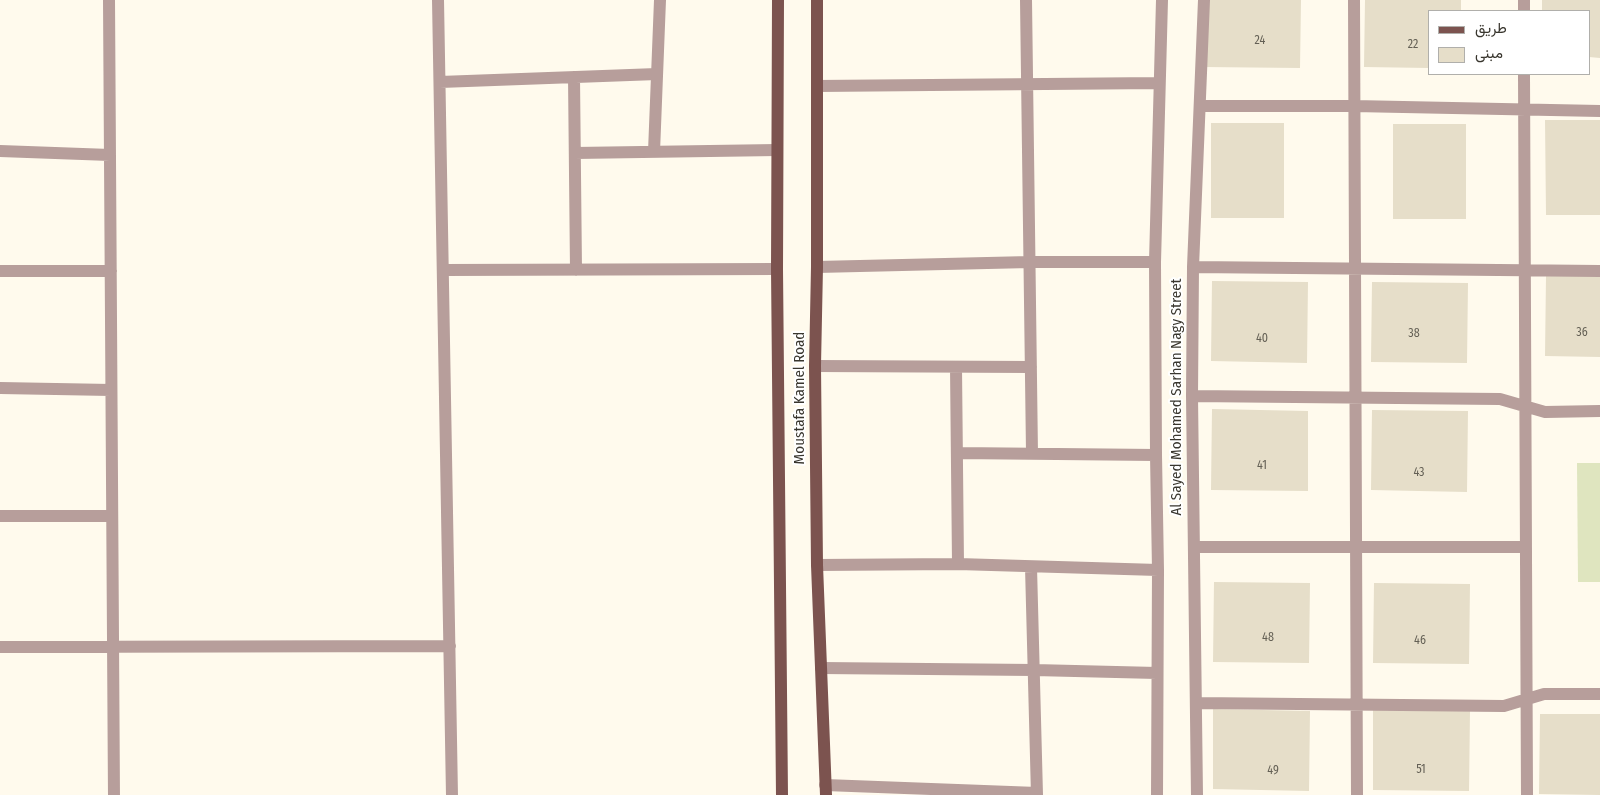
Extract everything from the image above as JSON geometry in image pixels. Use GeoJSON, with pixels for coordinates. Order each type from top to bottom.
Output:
{"type":"FeatureCollection","features":[{"type":"Feature","properties":{"kind":"main road","name":"Moustafa Kamel Road"},"geometry":{"type":"LineString","coordinates":[[778,0],[777,269],[782,795]]}},
{"type":"Feature","properties":{"kind":"main road","name":"Moustafa Kamel Road"},"geometry":{"type":"LineString","coordinates":[[817,0],[815,366],[817,565],[825,790]]}},
{"type":"Feature","properties":{"kind":"street"},"geometry":{"type":"LineString","coordinates":[[109,0],[114,795]]}},
{"type":"Feature","properties":{"kind":"street"},"geometry":{"type":"LineString","coordinates":[[438,0],[452,795]]}},
{"type":"Feature","properties":{"kind":"street"},"geometry":{"type":"LineString","coordinates":[[654,152],[660,0]]}},
{"type":"Feature","properties":{"kind":"street"},"geometry":{"type":"LineString","coordinates":[[1026,0],[1032,453]]}},
{"type":"Feature","properties":{"kind":"street","name":"Al Sayed Mohamed Sarhan Nagy Street"},"geometry":{"type":"LineString","coordinates":[[1157,795],[1158,570],[1155,262],[1162,0]]}},
{"type":"Feature","properties":{"kind":"street","name":"Al Sayed Mohamed Sarhan Nagy Street"},"geometry":{"type":"LineString","coordinates":[[1197,795],[1192,396],[1193,267],[1204,0]]}},
{"type":"Feature","properties":{"kind":"street"},"geometry":{"type":"LineString","coordinates":[[1354,0],[1357,795]]}},
{"type":"Feature","properties":{"kind":"street"},"geometry":{"type":"LineString","coordinates":[[440,82],[656,74]]}},
{"type":"Feature","properties":{"kind":"street"},"geometry":{"type":"LineString","coordinates":[[1524,75],[1527,795]]}},
{"type":"Feature","properties":{"kind":"street"},"geometry":{"type":"LineString","coordinates":[[574,77],[576,270]]}},
{"type":"Feature","properties":{"kind":"street"},"geometry":{"type":"LineString","coordinates":[[817,86],[1159,83]]}},
{"type":"Feature","properties":{"kind":"street"},"geometry":{"type":"LineString","coordinates":[[1200,106],[1354,106],[1600,110]]}},
{"type":"Feature","properties":{"kind":"street"},"geometry":{"type":"LineString","coordinates":[[575,153],[777,150]]}},
{"type":"Feature","properties":{"kind":"street"},"geometry":{"type":"LineString","coordinates":[[0,151],[110,156]]}},
{"type":"Feature","properties":{"kind":"street"},"geometry":{"type":"LineString","coordinates":[[817,267],[1030,262],[1155,262]]}},
{"type":"Feature","properties":{"kind":"street"},"geometry":{"type":"LineString","coordinates":[[1193,267],[1600,271]]}},
{"type":"Feature","properties":{"kind":"street"},"geometry":{"type":"LineString","coordinates":[[443,270],[777,269]]}},
{"type":"Feature","properties":{"kind":"street"},"geometry":{"type":"LineString","coordinates":[[0,271],[111,271]]}},
{"type":"Feature","properties":{"kind":"street"},"geometry":{"type":"LineString","coordinates":[[815,366],[1032,367]]}},
{"type":"Feature","properties":{"kind":"street"},"geometry":{"type":"LineString","coordinates":[[956,367],[958,564]]}},
{"type":"Feature","properties":{"kind":"street"},"geometry":{"type":"LineString","coordinates":[[0,388],[111,390]]}},
{"type":"Feature","properties":{"kind":"street"},"geometry":{"type":"LineString","coordinates":[[1192,396],[1500,399],[1545,412],[1600,411]]}},
{"type":"Feature","properties":{"kind":"street"},"geometry":{"type":"LineString","coordinates":[[957,453],[1156,455]]}},
{"type":"Feature","properties":{"kind":"street"},"geometry":{"type":"LineString","coordinates":[[0,516],[112,516]]}},
{"type":"Feature","properties":{"kind":"street"},"geometry":{"type":"LineString","coordinates":[[1194,547],[1526,547]]}},
{"type":"Feature","properties":{"kind":"street"},"geometry":{"type":"LineString","coordinates":[[817,565],[958,564],[1158,570]]}},
{"type":"Feature","properties":{"kind":"street"},"geometry":{"type":"LineString","coordinates":[[825,790],[1037,794],[1031,567]]}},
{"type":"Feature","properties":{"kind":"street"},"geometry":{"type":"LineString","coordinates":[[0,647],[450,646]]}},
{"type":"Feature","properties":{"kind":"street"},"geometry":{"type":"LineString","coordinates":[[821,668],[1157,673]]}},
{"type":"Feature","properties":{"kind":"street"},"geometry":{"type":"LineString","coordinates":[[1196,704],[1504,706],[1544,694],[1600,694]]}},
{"type":"Feature","properties":{"kind":"green space"},"geometry":{"type":"Polygon","coordinates":[[[1577,463],[1600,463],[1600,582],[1578,582],[1577,463]]]}},
{"type":"Feature","properties":{"kind":"building"},"geometry":{"type":"Polygon","coordinates":[[[1205,0],[1301,0],[1300,68],[1204,67],[1205,0]]]}},
{"type":"Feature","properties":{"kind":"building"},"geometry":{"type":"Polygon","coordinates":[[[1365,0],[1461,0],[1461,10],[1428,10],[1428,68],[1364,67],[1365,0]]]}},
{"type":"Feature","properties":{"kind":"building"},"geometry":{"type":"Polygon","coordinates":[[[1542,0],[1600,0],[1600,58],[1590,57],[1590,10],[1542,10],[1542,0]]]}},
{"type":"Feature","properties":{"kind":"building"},"geometry":{"type":"Polygon","coordinates":[[[1545,120],[1600,120],[1600,215],[1546,215],[1545,120]]]}},
{"type":"Feature","properties":{"kind":"building"},"geometry":{"type":"Polygon","coordinates":[[[1211,123],[1284,123],[1284,218],[1211,218],[1211,123]]]}},
{"type":"Feature","properties":{"kind":"building"},"geometry":{"type":"Polygon","coordinates":[[[1393,124],[1466,124],[1466,219],[1393,219],[1393,124]]]}},
{"type":"Feature","properties":{"kind":"building"},"geometry":{"type":"Polygon","coordinates":[[[1546,276],[1600,276],[1600,357],[1545,356],[1546,276]]]}},
{"type":"Feature","properties":{"kind":"building"},"geometry":{"type":"Polygon","coordinates":[[[1212,281],[1308,282],[1307,363],[1211,361],[1212,281]]]}},
{"type":"Feature","properties":{"kind":"building"},"geometry":{"type":"Polygon","coordinates":[[[1372,282],[1468,283],[1467,363],[1371,362],[1372,282]]]}},
{"type":"Feature","properties":{"kind":"building"},"geometry":{"type":"Polygon","coordinates":[[[1212,409],[1308,411],[1308,491],[1211,490],[1212,409]]]}},
{"type":"Feature","properties":{"kind":"building"},"geometry":{"type":"Polygon","coordinates":[[[1372,410],[1468,411],[1467,492],[1371,490],[1372,410]]]}},
{"type":"Feature","properties":{"kind":"building"},"geometry":{"type":"Polygon","coordinates":[[[1214,582],[1310,583],[1309,663],[1213,662],[1214,582]]]}},
{"type":"Feature","properties":{"kind":"building"},"geometry":{"type":"Polygon","coordinates":[[[1374,583],[1470,584],[1469,664],[1373,663],[1374,583]]]}},
{"type":"Feature","properties":{"kind":"building"},"geometry":{"type":"Polygon","coordinates":[[[1213,709],[1310,711],[1309,791],[1213,789],[1213,709]]]}},
{"type":"Feature","properties":{"kind":"building"},"geometry":{"type":"Polygon","coordinates":[[[1373,710],[1470,711],[1469,791],[1373,790],[1373,710]]]}},
{"type":"Feature","properties":{"kind":"building"},"geometry":{"type":"Polygon","coordinates":[[[1540,714],[1600,714],[1600,795],[1539,794],[1540,714]]]}}]}
